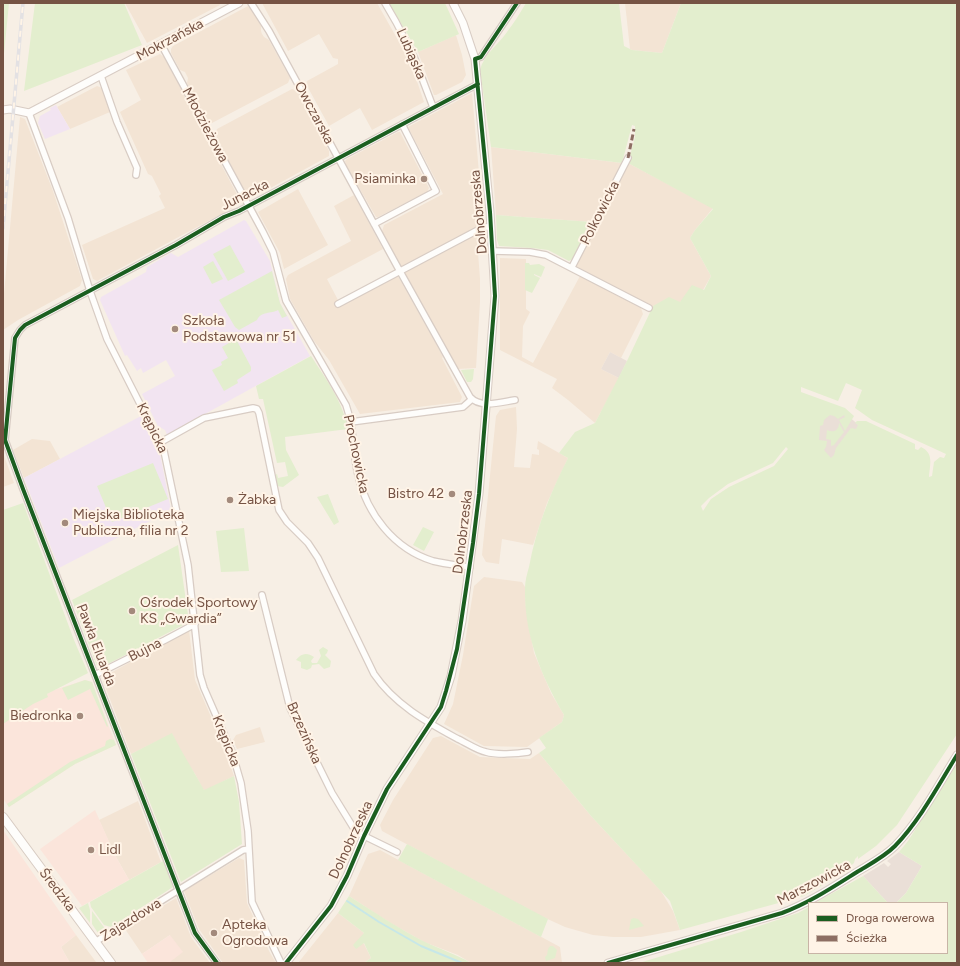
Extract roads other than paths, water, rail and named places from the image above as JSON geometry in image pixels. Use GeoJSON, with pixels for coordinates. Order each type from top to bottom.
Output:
{"type":"FeatureCollection","features":[{"type":"Feature","properties":{"kind":"main road","name":"Średzka"},"geometry":{"type":"LineString","coordinates":[[3,817],[111,963]]}},
{"type":"Feature","properties":{"kind":"street","name":"Mokrzańska"},"geometry":{"type":"LineString","coordinates":[[29,113],[239,3]]}},
{"type":"Feature","properties":{"kind":"street","name":"Owczarska"},"geometry":{"type":"LineString","coordinates":[[251,3],[269,30],[374,224],[472,399]]}},
{"type":"Feature","properties":{"kind":"street","name":"Lubiąska"},"geometry":{"type":"LineString","coordinates":[[385,3],[414,57],[433,107]]}},
{"type":"Feature","properties":{"kind":"street","name":"Dolnobrzeska"},"geometry":{"type":"LineString","coordinates":[[286,963],[331,906],[347,876],[364,836],[387,789],[430,724],[444,699],[451,676],[462,622],[479,494],[495,296],[491,227],[475,59],[463,23],[453,3]]}},
{"type":"Feature","properties":{"kind":"street"},"geometry":{"type":"LineString","coordinates":[[475,59],[481,57],[517,3]]}},
{"type":"Feature","properties":{"kind":"street","name":"Młodzieżowa"},"geometry":{"type":"LineString","coordinates":[[161,44],[249,206]]}},
{"type":"Feature","properties":{"kind":"street"},"geometry":{"type":"LineString","coordinates":[[100,76],[117,122],[137,168],[136,175]]}},
{"type":"Feature","properties":{"kind":"street","name":"Junacka"},"geometry":{"type":"LineString","coordinates":[[23,326],[224,217],[249,206],[478,84]]}},
{"type":"Feature","properties":{"kind":"street"},"geometry":{"type":"LineString","coordinates":[[3,110],[29,113]]}},
{"type":"Feature","properties":{"kind":"street","name":"Krępicka"},"geometry":{"type":"LineString","coordinates":[[29,113],[68,218],[90,291],[107,339],[160,442],[167,459],[188,565],[201,681],[232,752],[241,783],[246,813],[252,902],[281,963]]}},
{"type":"Feature","properties":{"kind":"street"},"geometry":{"type":"LineString","coordinates":[[374,224],[436,192],[402,124]]}},
{"type":"Feature","properties":{"kind":"street","name":"Polkowicka"},"geometry":{"type":"LineString","coordinates":[[572,267],[628,158]]}},
{"type":"Feature","properties":{"kind":"street","name":"Prochowicka"},"geometry":{"type":"LineString","coordinates":[[249,206],[273,252],[286,301],[342,397],[351,422],[358,474],[368,504],[381,525],[401,544],[432,560],[470,567]]}},
{"type":"Feature","properties":{"kind":"street"},"geometry":{"type":"LineString","coordinates":[[338,304],[476,231],[485,227],[491,227]]}},
{"type":"Feature","properties":{"kind":"street"},"geometry":{"type":"LineString","coordinates":[[493,251],[530,252],[546,255],[572,267],[649,308]]}},
{"type":"Feature","properties":{"kind":"street","name":"Pawła Eluarda"},"geometry":{"type":"LineString","coordinates":[[23,326],[17,333],[14,340],[5,440],[178,891],[196,933],[217,963]]}},
{"type":"Feature","properties":{"kind":"street"},"geometry":{"type":"LineString","coordinates":[[351,422],[463,407],[472,399],[480,404],[515,400]]}},
{"type":"Feature","properties":{"kind":"street"},"geometry":{"type":"LineString","coordinates":[[160,442],[204,418],[253,408],[257,409],[259,412],[274,488],[281,515],[308,544],[318,558],[374,674],[381,684],[396,701],[430,724],[485,752],[528,752]]}},
{"type":"Feature","properties":{"kind":"street","name":"Brzezińska"},"geometry":{"type":"LineString","coordinates":[[262,595],[292,712],[339,806],[356,832],[397,852]]}},
{"type":"Feature","properties":{"kind":"street","name":"Bujna"},"geometry":{"type":"LineString","coordinates":[[95,675],[195,624]]}},
{"type":"Feature","properties":{"kind":"street","name":"Marszowicka"},"geometry":{"type":"LineString","coordinates":[[808,902],[882,857],[895,846],[915,821],[957,755]]}},
{"type":"Feature","properties":{"kind":"street","name":"Zajazdowa"},"geometry":{"type":"LineString","coordinates":[[95,942],[243,850],[249,849]]}},
{"type":"Feature","properties":{"kind":"street","name":"Marszowicka"},"geometry":{"type":"LineString","coordinates":[[608,963],[782,913],[808,902]]}},
{"type":"Feature","properties":{"kind":"waterway"},"geometry":{"type":"LineString","coordinates":[[347,901],[379,922],[421,946],[462,963]]}},
{"type":"Feature","properties":{"kind":"railway"},"geometry":{"type":"LineString","coordinates":[[3,228],[23,3]]}},
{"type":"Feature","properties":{"kind":"place","name":"Psiaminka"},"geometry":{"type":"Point","coordinates":[424,179]}},
{"type":"Feature","properties":{"kind":"place","name":"Szkoła Podstawowa nr 51"},"geometry":{"type":"Point","coordinates":[175,329]}},
{"type":"Feature","properties":{"kind":"place","name":"Bistro 42"},"geometry":{"type":"Point","coordinates":[452,494]}},
{"type":"Feature","properties":{"kind":"place","name":"Żabka"},"geometry":{"type":"Point","coordinates":[230,500]}},
{"type":"Feature","properties":{"kind":"place","name":"Miejska Biblioteka Publiczna, filia nr 2"},"geometry":{"type":"Point","coordinates":[65,523]}},
{"type":"Feature","properties":{"kind":"place","name":"Ośrodek Sportowy KS „Gwardia”"},"geometry":{"type":"Point","coordinates":[132,611]}},
{"type":"Feature","properties":{"kind":"place","name":"Biedronka"},"geometry":{"type":"Point","coordinates":[80,716]}},
{"type":"Feature","properties":{"kind":"place","name":"Lidl"},"geometry":{"type":"Point","coordinates":[91,850]}},
{"type":"Feature","properties":{"kind":"place","name":"Apteka Ogrodowa"},"geometry":{"type":"Point","coordinates":[214,933]}}]}
